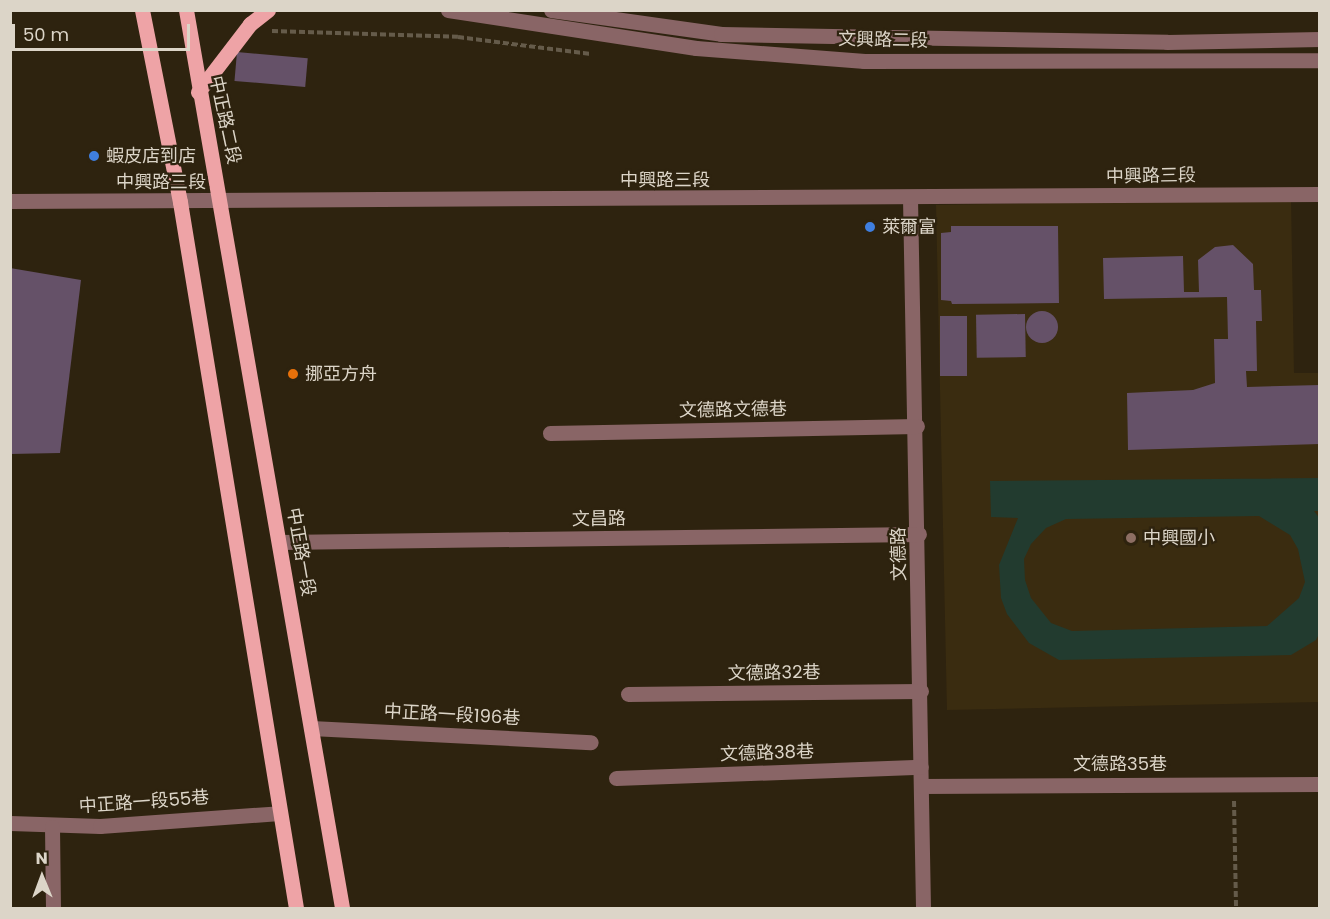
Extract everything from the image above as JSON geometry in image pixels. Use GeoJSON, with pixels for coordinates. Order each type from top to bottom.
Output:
{"type":"FeatureCollection","features":[{"type":"Feature","properties":{"kind":"main road"},"geometry":{"type":"LineString","coordinates":[[142,10],[180,202],[296,909]]}},
{"type":"Feature","properties":{"kind":"main road","name":"中正路二段"},"geometry":{"type":"LineString","coordinates":[[186,10],[198,92],[222,202]]}},
{"type":"Feature","properties":{"kind":"main road"},"geometry":{"type":"LineString","coordinates":[[198,92],[250,24],[268,10]]}},
{"type":"Feature","properties":{"kind":"main road","name":"中正路一段"},"geometry":{"type":"LineString","coordinates":[[222,202],[342,909]]}},
{"type":"Feature","properties":{"kind":"street","name":"文興路二段"},"geometry":{"type":"LineString","coordinates":[[448,10],[696,48],[864,61],[1320,60]]}},
{"type":"Feature","properties":{"kind":"street","name":"文興路二段"},"geometry":{"type":"LineString","coordinates":[[551,10],[721,34],[1167,42],[1320,39]]}},
{"type":"Feature","properties":{"kind":"street","name":"中興路三段"},"geometry":{"type":"LineString","coordinates":[[10,201],[222,202],[1320,194]]}},
{"type":"Feature","properties":{"kind":"street","name":"文德路"},"geometry":{"type":"LineString","coordinates":[[910,198],[919,534],[923,909]]}},
{"type":"Feature","properties":{"kind":"street","name":"文德路文德巷"},"geometry":{"type":"LineString","coordinates":[[550,433],[917,426]]}},
{"type":"Feature","properties":{"kind":"street","name":"文昌路"},"geometry":{"type":"LineString","coordinates":[[280,542],[919,534]]}},
{"type":"Feature","properties":{"kind":"street","name":"文德路32巷"},"geometry":{"type":"LineString","coordinates":[[628,693],[921,691]]}},
{"type":"Feature","properties":{"kind":"street","name":"中正路一段196巷"},"geometry":{"type":"LineString","coordinates":[[311,728],[591,742]]}},
{"type":"Feature","properties":{"kind":"street","name":"文德路38巷"},"geometry":{"type":"LineString","coordinates":[[616,778],[921,767]]}},
{"type":"Feature","properties":{"kind":"street","name":"文德路35巷"},"geometry":{"type":"LineString","coordinates":[[921,786],[1320,784]]}},
{"type":"Feature","properties":{"kind":"street","name":"中正路一段55巷"},"geometry":{"type":"LineString","coordinates":[[10,823],[52,827],[280,813]]}},
{"type":"Feature","properties":{"kind":"street"},"geometry":{"type":"LineString","coordinates":[[52,827],[54,909]]}},
{"type":"Feature","properties":{"kind":"path"},"geometry":{"type":"LineString","coordinates":[[1233,783],[1236,909]]}},
{"type":"Feature","properties":{"kind":"shaded area","name":"中興國小"},"geometry":{"type":"Polygon","coordinates":[[[1291,198],[1294,373],[1319,373],[1319,702],[947,710],[936,205],[1291,198]]]}},
{"type":"Feature","properties":{"kind":"green space"},"geometry":{"type":"Polygon","coordinates":[[[1319,478],[1319,511],[1314,511],[1320,519],[1319,634],[1316,640],[1291,655],[1059,660],[1029,643],[1007,614],[1001,598],[999,565],[1018,518],[991,517],[990,481],[1319,478]],[[1259,516],[1066,519],[1046,528],[1031,544],[1024,559],[1025,580],[1031,598],[1051,623],[1072,631],[1267,626],[1299,598],[1305,582],[1298,549],[1290,535],[1259,516]]]}},
{"type":"Feature","properties":{"kind":"building"},"geometry":{"type":"Polygon","coordinates":[[[237,52],[308,58],[305,87],[234,81],[237,52]]]}},
{"type":"Feature","properties":{"kind":"building"},"geometry":{"type":"Polygon","coordinates":[[[951,226],[1058,226],[1059,303],[952,304],[951,301],[941,300],[941,233],[951,232],[951,226]]]}},
{"type":"Feature","properties":{"kind":"building"},"geometry":{"type":"Polygon","coordinates":[[[1233,245],[1253,264],[1254,290],[1261,290],[1262,321],[1256,321],[1257,371],[1246,371],[1247,387],[1320,385],[1320,444],[1128,450],[1127,393],[1193,390],[1215,383],[1214,339],[1228,339],[1227,297],[1104,299],[1103,258],[1183,256],[1184,292],[1199,292],[1198,260],[1215,247],[1233,245]]]}},
{"type":"Feature","properties":{"kind":"building"},"geometry":{"type":"Polygon","coordinates":[[[10,268],[81,280],[60,453],[10,454],[10,268]]]}},
{"type":"Feature","properties":{"kind":"building"},"geometry":{"type":"Polygon","coordinates":[[[1042,311],[1053,316],[1058,327],[1053,338],[1042,343],[1031,338],[1026,327],[1031,316],[1042,311]]]}},
{"type":"Feature","properties":{"kind":"building"},"geometry":{"type":"Polygon","coordinates":[[[1025,314],[1026,357],[977,358],[976,315],[1025,314]]]}},
{"type":"Feature","properties":{"kind":"building"},"geometry":{"type":"Polygon","coordinates":[[[940,316],[967,316],[967,376],[940,376],[940,316]]]}},
{"type":"Feature","properties":{"kind":"place","name":"蝦皮店到店"},"geometry":{"type":"Point","coordinates":[94,156]}},
{"type":"Feature","properties":{"kind":"place","name":"萊爾富"},"geometry":{"type":"Point","coordinates":[870,227]}},
{"type":"Feature","properties":{"kind":"place","name":"挪亞方舟"},"geometry":{"type":"Point","coordinates":[293,374]}},
{"type":"Feature","properties":{"kind":"place","name":"中興國小"},"geometry":{"type":"Point","coordinates":[1131,538]}}]}
